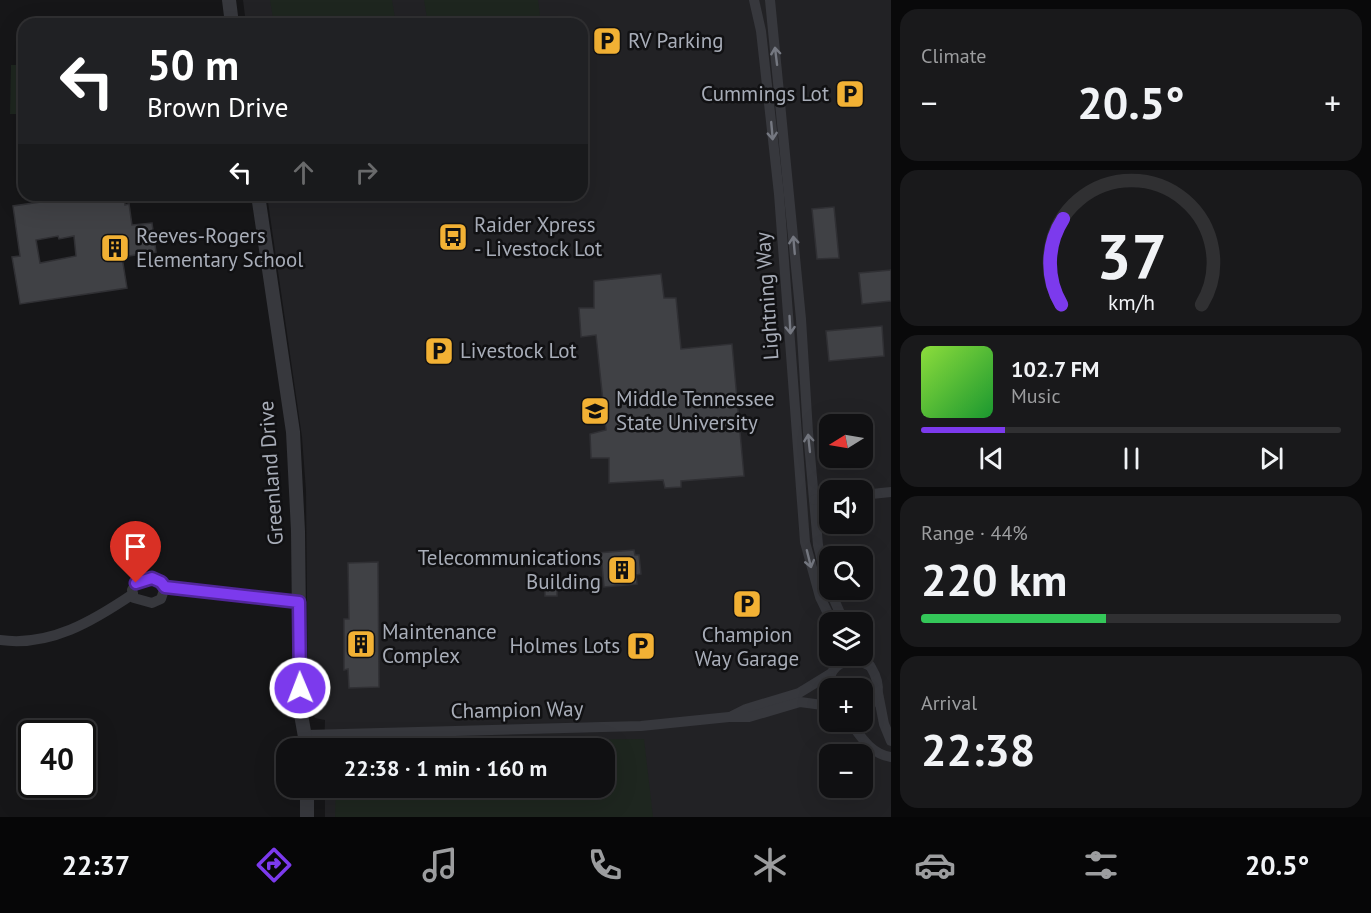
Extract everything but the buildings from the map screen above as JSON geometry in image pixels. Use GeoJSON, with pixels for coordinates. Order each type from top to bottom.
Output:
{"type":"FeatureCollection","features":[{"type":"Feature","properties":{"kind":"street"},"geometry":{"type":"LineString","coordinates":[[229,0],[231,18]]}},
{"type":"Feature","properties":{"kind":"street","name":"Lightning Way"},"geometry":{"type":"LineString","coordinates":[[754,0],[761,31],[777,182],[805,542],[820,597],[827,612]]}},
{"type":"Feature","properties":{"kind":"street","name":"Lightning Way"},"geometry":{"type":"LineString","coordinates":[[770,0],[799,297],[821,564],[840,612]]}},
{"type":"Feature","properties":{"kind":"street","name":"Greenland Drive"},"geometry":{"type":"LineString","coordinates":[[259,201],[293,432],[300,709],[305,738]]}},
{"type":"Feature","properties":{"kind":"street"},"geometry":{"type":"LineString","coordinates":[[873,494],[891,492]]}},
{"type":"Feature","properties":{"kind":"street"},"geometry":{"type":"LineString","coordinates":[[814,500],[819,499]]}},
{"type":"Feature","properties":{"kind":"street"},"geometry":{"type":"LineString","coordinates":[[165,587],[161,599],[152,603],[134,598],[132,590],[136,583],[152,578],[161,582],[165,587],[299,602]]}},
{"type":"Feature","properties":{"kind":"street"},"geometry":{"type":"LineString","coordinates":[[0,640],[17,642],[54,637],[95,620],[133,594]]}},
{"type":"Feature","properties":{"kind":"street"},"geometry":{"type":"LineString","coordinates":[[830,678],[833,666]]}},
{"type":"Feature","properties":{"kind":"street"},"geometry":{"type":"LineString","coordinates":[[832,671],[837,666]]}},
{"type":"Feature","properties":{"kind":"street"},"geometry":{"type":"LineString","coordinates":[[870,666],[877,675],[884,724],[891,741]]}},
{"type":"Feature","properties":{"kind":"street","name":"Champion Way"},"geometry":{"type":"LineString","coordinates":[[729,717],[746,709],[802,692],[832,671]]}},
{"type":"Feature","properties":{"kind":"street"},"geometry":{"type":"LineString","coordinates":[[873,702],[878,693]]}},
{"type":"Feature","properties":{"kind":"street","name":"Champion Way"},"geometry":{"type":"LineString","coordinates":[[390,738],[641,726],[749,717],[800,702],[819,705]]}},
{"type":"Feature","properties":{"kind":"street"},"geometry":{"type":"LineString","coordinates":[[858,732],[880,755],[891,757]]}},
{"type":"Feature","properties":{"kind":"street"},"geometry":{"type":"LineString","coordinates":[[307,798],[307,817]]}},
{"type":"Feature","properties":{"kind":"shaded area","name":"Middle Tennessee State University"},"geometry":{"type":"Polygon","coordinates":[[[243,0],[891,0],[891,817],[325,817],[325,798],[615,798],[615,738],[324,738],[325,720],[315,718],[308,706],[306,491],[302,437],[268,201],[588,201],[588,18],[245,18],[243,0]]]}},
{"type":"Feature","properties":{"kind":"shaded area"},"geometry":{"type":"Polygon","coordinates":[[[270,0],[392,0],[395,18],[273,18],[270,0]]]}},
{"type":"Feature","properties":{"kind":"shaded area"},"geometry":{"type":"Polygon","coordinates":[[[424,0],[538,0],[540,18],[427,18],[424,0]]]}},
{"type":"Feature","properties":{"kind":"shaded area"},"geometry":{"type":"Polygon","coordinates":[[[11,65],[18,65],[18,114],[10,114],[11,65]]]}},
{"type":"Feature","properties":{"kind":"shaded area"},"geometry":{"type":"Polygon","coordinates":[[[615,739],[644,739],[653,817],[335,817],[336,798],[615,798],[615,739]]]}},
{"type":"Feature","properties":{"kind":"place","name":"RV Parking"},"geometry":{"type":"Point","coordinates":[607,41]}},
{"type":"Feature","properties":{"kind":"place","name":"Cummings Lot"},"geometry":{"type":"Point","coordinates":[850,94]}},
{"type":"Feature","properties":{"kind":"place","name":"Raider Xpress - Livestock Lot"},"geometry":{"type":"Point","coordinates":[453,237]}},
{"type":"Feature","properties":{"kind":"place","name":"Reeves-Rogers Elementary School"},"geometry":{"type":"Point","coordinates":[115,248]}},
{"type":"Feature","properties":{"kind":"place","name":"Livestock Lot"},"geometry":{"type":"Point","coordinates":[439,351]}},
{"type":"Feature","properties":{"kind":"place","name":"Middle Tennessee State University"},"geometry":{"type":"Point","coordinates":[595,411]}},
{"type":"Feature","properties":{"kind":"place","name":"Telecommunications Building"},"geometry":{"type":"Point","coordinates":[622,570]}},
{"type":"Feature","properties":{"kind":"place","name":"Champion Way Garage"},"geometry":{"type":"Point","coordinates":[747,604]}},
{"type":"Feature","properties":{"kind":"place","name":"Maintenance Complex"},"geometry":{"type":"Point","coordinates":[361,644]}},
{"type":"Feature","properties":{"kind":"place","name":"Holmes Lots"},"geometry":{"type":"Point","coordinates":[641,646]}},
{"type":"Feature","properties":{"kind":"route"},"geometry":{"type":"LineString","coordinates":[[136,583],[152,578],[161,582],[165,587],[299,602],[300,688]]}}]}
